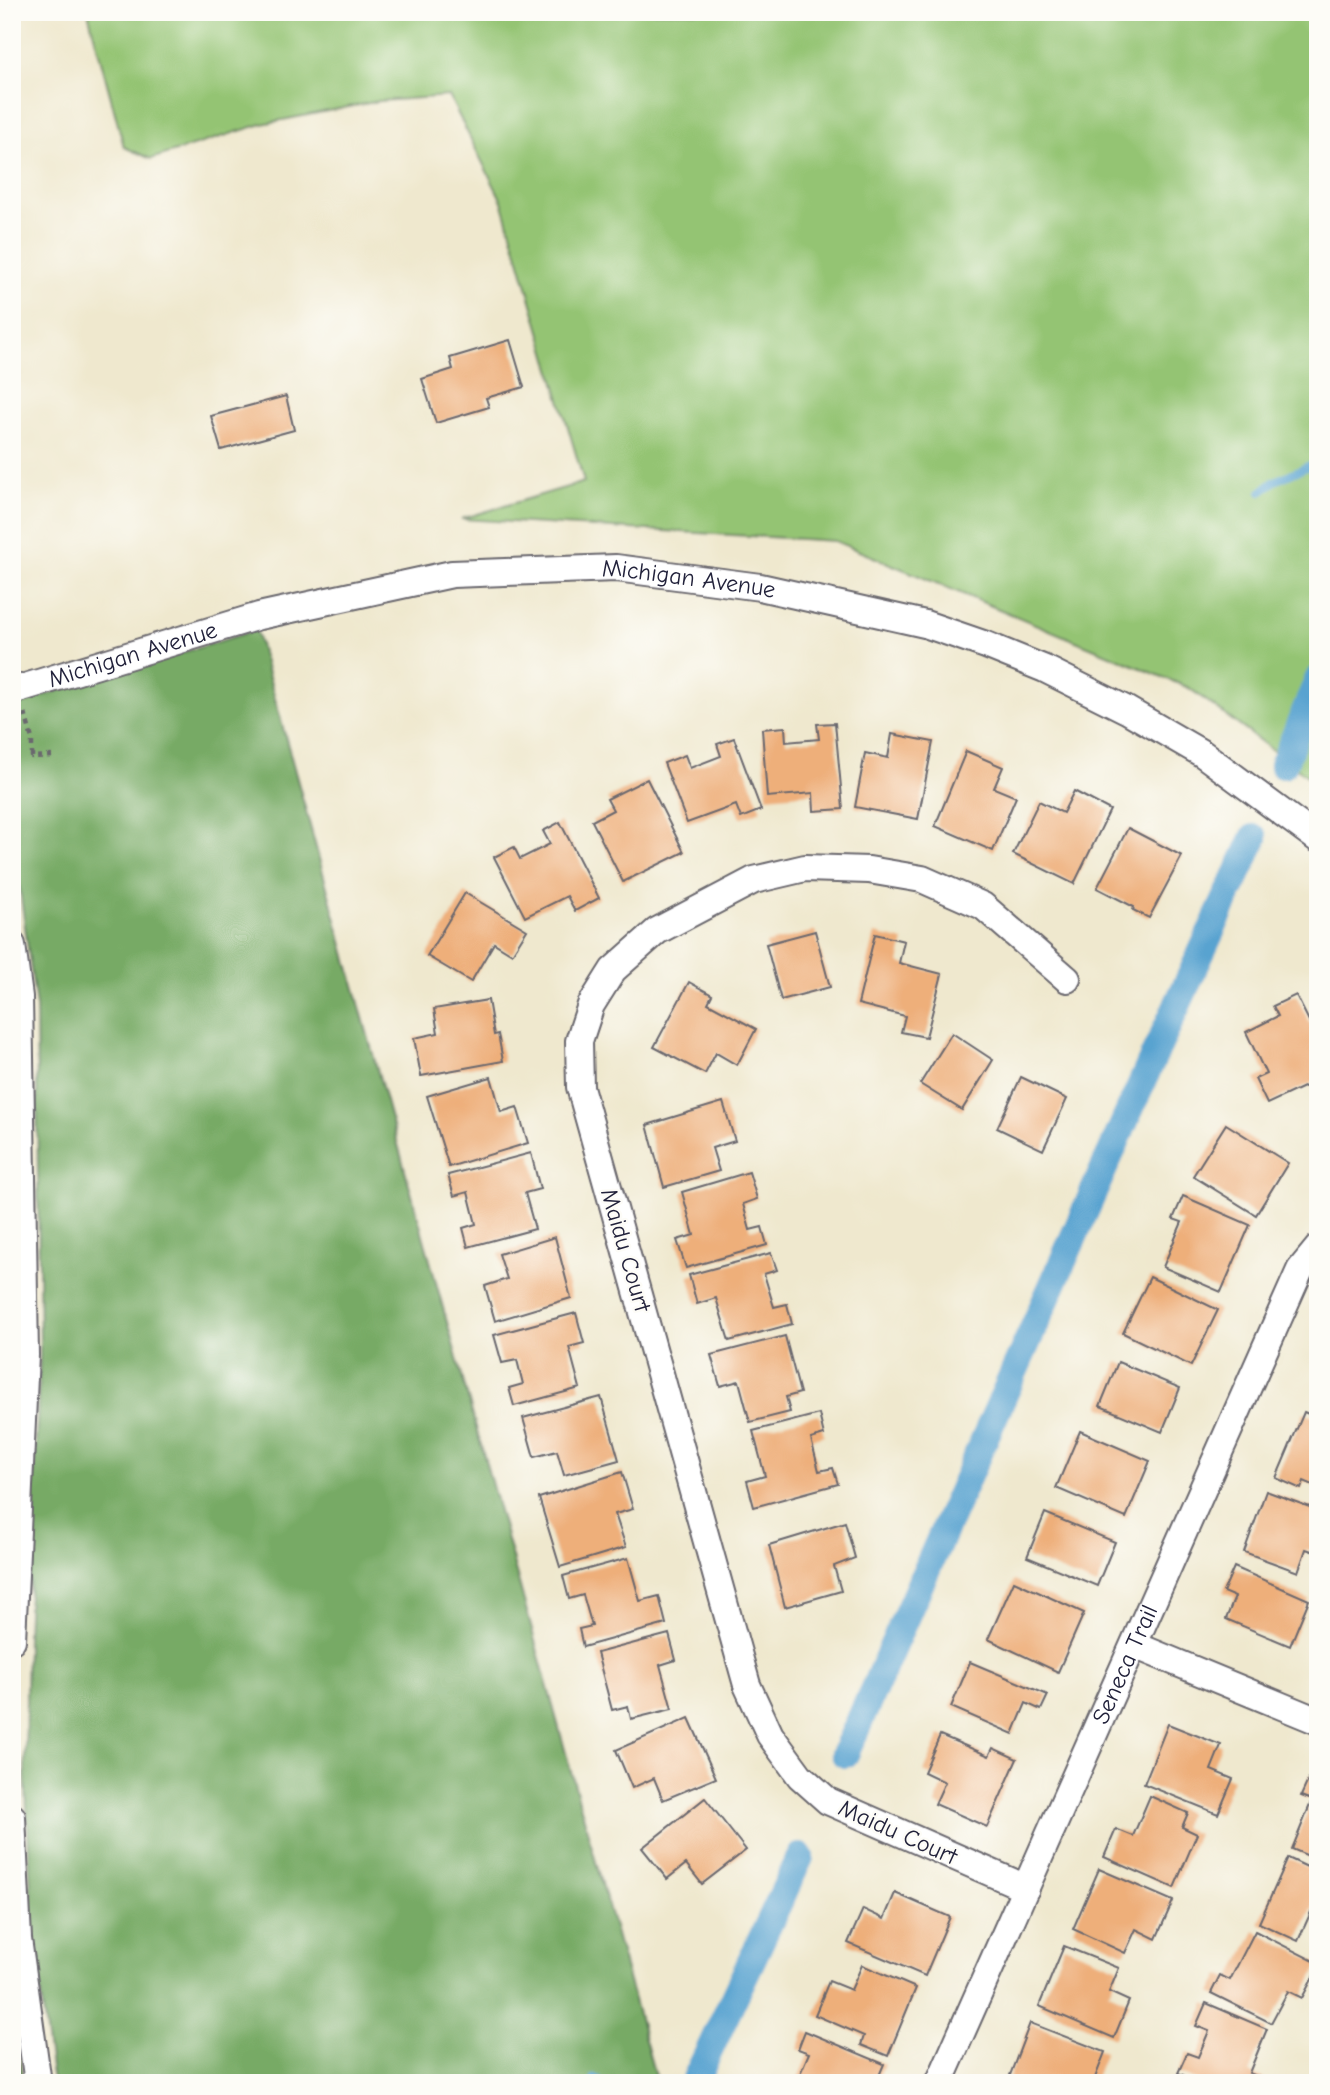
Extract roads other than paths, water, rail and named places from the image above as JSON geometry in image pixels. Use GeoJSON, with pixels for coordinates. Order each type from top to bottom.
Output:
{"type":"FeatureCollection","features":[{"type":"Feature","properties":{"kind":"street","name":"Michigan Avenue"},"geometry":{"type":"LineString","coordinates":[[15,690],[259,616],[452,574],[616,568],[760,587],[925,624],[986,645],[1045,669],[1127,710],[1203,754],[1318,839]]}},
{"type":"Feature","properties":{"kind":"street","name":"Maidu Court"},"geometry":{"type":"LineString","coordinates":[[1026,1888],[828,1801],[800,1776],[770,1735],[747,1685],[580,1087],[579,1041],[591,1005],[613,970],[657,930],[754,880],[806,867],[869,870],[922,880],[983,906],[1067,979]]}},
{"type":"Feature","properties":{"kind":"street"},"geometry":{"type":"LineString","coordinates":[[12,945],[19,1002],[25,1355],[12,1640]]}},
{"type":"Feature","properties":{"kind":"street","name":"Seneca Trail"},"geometry":{"type":"LineString","coordinates":[[939,2083],[1300,1270],[1318,1248]]}},
{"type":"Feature","properties":{"kind":"street"},"geometry":{"type":"LineString","coordinates":[[1134,1645],[1318,1721]]}},
{"type":"Feature","properties":{"kind":"street"},"geometry":{"type":"LineString","coordinates":[[12,1817],[18,1940],[38,2083]]}},
{"type":"Feature","properties":{"kind":"waterway"},"geometry":{"type":"LineString","coordinates":[[1261,492],[1275,481],[1308,466]]}},
{"type":"Feature","properties":{"kind":"waterway"},"geometry":{"type":"LineString","coordinates":[[1283,765],[1318,680]]}},
{"type":"Feature","properties":{"kind":"waterway"},"geometry":{"type":"LineString","coordinates":[[845,1754],[1151,1062],[1254,838]]}},
{"type":"Feature","properties":{"kind":"waterway"},"geometry":{"type":"LineString","coordinates":[[1054,1262],[1061,1266]]}},
{"type":"Feature","properties":{"kind":"waterway"},"geometry":{"type":"LineString","coordinates":[[694,2083],[800,1857]]}},
{"type":"Feature","properties":{"kind":"waterway"},"geometry":{"type":"LineString","coordinates":[[595,2078],[599,2081]]}}]}
